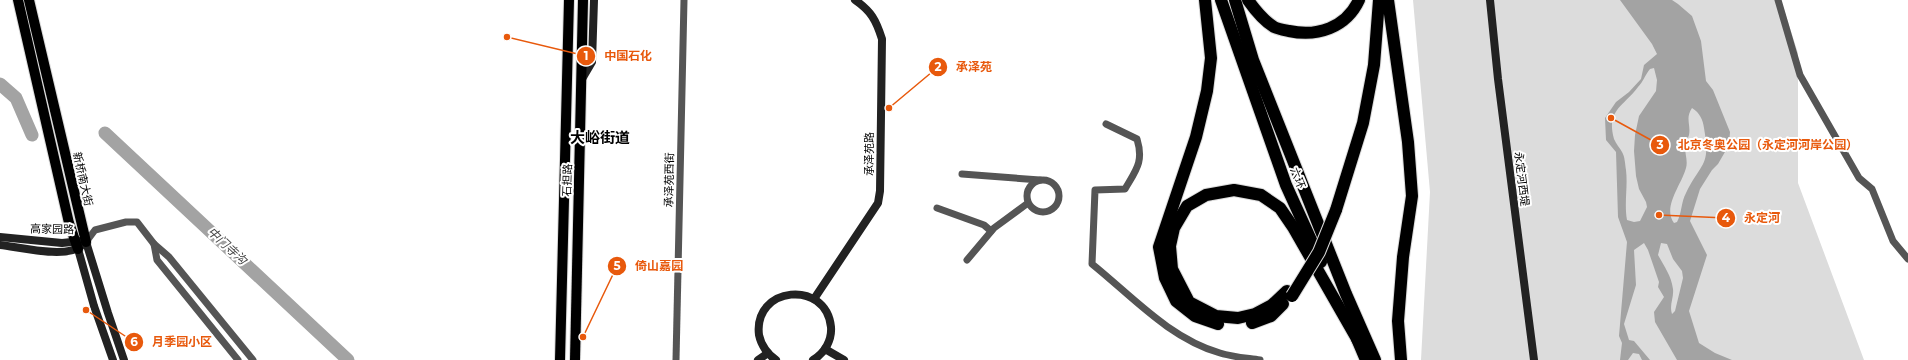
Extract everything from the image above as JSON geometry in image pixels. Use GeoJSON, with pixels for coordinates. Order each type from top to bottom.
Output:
{"type":"FeatureCollection","features":[{"type":"Feature","properties":{"kind":"highway"},"geometry":{"type":"LineString","coordinates":[[1205,0],[1211,58],[1207,91],[1196,137],[1159,247],[1165,278],[1176,301],[1195,316],[1218,324],[1238,326],[1255,323],[1271,316],[1290,294],[1332,208],[1363,123],[1374,65],[1379,0]]}},
{"type":"Feature","properties":{"kind":"highway","name":"六环"},"geometry":{"type":"LineString","coordinates":[[1221,0],[1286,184],[1366,360]]}},
{"type":"Feature","properties":{"kind":"highway","name":"六环"},"geometry":{"type":"LineString","coordinates":[[1235,0],[1253,60],[1346,294],[1375,360]]}},
{"type":"Feature","properties":{"kind":"highway"},"geometry":{"type":"LineString","coordinates":[[1248,0],[1256,12],[1275,28],[1303,34],[1323,31],[1339,24],[1355,9],[1359,0]]}},
{"type":"Feature","properties":{"kind":"highway"},"geometry":{"type":"LineString","coordinates":[[1332,208],[1355,123],[1367,56],[1373,0]]}},
{"type":"Feature","properties":{"kind":"highway"},"geometry":{"type":"LineString","coordinates":[[1388,0],[1408,142],[1412,196],[1403,257],[1398,321],[1401,360]]}},
{"type":"Feature","properties":{"kind":"highway"},"geometry":{"type":"LineString","coordinates":[[1290,294],[1255,314],[1238,318],[1216,316],[1189,302],[1172,269],[1170,246],[1174,228],[1187,206],[1206,194],[1234,190],[1261,195],[1280,208],[1293,227],[1360,344]]}},
{"type":"Feature","properties":{"kind":"main road","name":"新桥南大街"},"geometry":{"type":"LineString","coordinates":[[18,0],[69,223],[76,245]]}},
{"type":"Feature","properties":{"kind":"main road","name":"新桥南大街"},"geometry":{"type":"LineString","coordinates":[[29,0],[86,242]]}},
{"type":"Feature","properties":{"kind":"main road","name":"石担路"},"geometry":{"type":"LineString","coordinates":[[560,360],[568,0]]}},
{"type":"Feature","properties":{"kind":"main road","name":"石担路"},"geometry":{"type":"LineString","coordinates":[[575,360],[584,0]]}},
{"type":"Feature","properties":{"kind":"street"},"geometry":{"type":"LineString","coordinates":[[581,80],[592,62],[594,0]]}},
{"type":"Feature","properties":{"kind":"street","name":"承泽苑西街"},"geometry":{"type":"LineString","coordinates":[[676,360],[684,0]]}},
{"type":"Feature","properties":{"kind":"street","name":"承泽苑路"},"geometry":{"type":"LineString","coordinates":[[814,298],[878,203],[880,191],[882,38],[876,21],[865,7],[855,0]]}},
{"type":"Feature","properties":{"kind":"street","name":"永定河西堤"},"geometry":{"type":"LineString","coordinates":[[1490,0],[1499,87],[1534,360]]}},
{"type":"Feature","properties":{"kind":"street"},"geometry":{"type":"LineString","coordinates":[[1778,0],[1800,75],[1859,178],[1872,189],[1893,241],[1908,259]]}},
{"type":"Feature","properties":{"kind":"street"},"geometry":{"type":"LineString","coordinates":[[1106,124],[1137,139],[1141,152],[1138,168],[1125,189],[1095,190],[1092,264],[1157,321],[1191,342],[1221,354],[1260,360]]}},
{"type":"Feature","properties":{"kind":"street"},"geometry":{"type":"LineString","coordinates":[[962,174],[1042,180],[1052,183],[1058,192],[1058,202],[1051,211],[1040,213],[1035,211],[1028,203],[1026,198],[1029,188],[1037,181],[1042,180]]}},
{"type":"Feature","properties":{"kind":"street"},"geometry":{"type":"LineString","coordinates":[[967,260],[992,231],[1028,203]]}},
{"type":"Feature","properties":{"kind":"street"},"geometry":{"type":"LineString","coordinates":[[937,208],[984,225],[992,231]]}},
{"type":"Feature","properties":{"kind":"street"},"geometry":{"type":"LineString","coordinates":[[86,242],[95,230],[126,222],[137,222],[154,244],[169,257],[253,360]]}},
{"type":"Feature","properties":{"kind":"street","name":"高家园路"},"geometry":{"type":"LineString","coordinates":[[0,237],[76,245]]}},
{"type":"Feature","properties":{"kind":"street","name":"高家园路"},"geometry":{"type":"LineString","coordinates":[[0,245],[62,252],[86,242]]}},
{"type":"Feature","properties":{"kind":"street","name":"新桥南大街"},"geometry":{"type":"LineString","coordinates":[[86,242],[105,306],[124,360]]}},
{"type":"Feature","properties":{"kind":"street"},"geometry":{"type":"LineString","coordinates":[[154,244],[157,260],[238,360]]}},
{"type":"Feature","properties":{"kind":"street","name":"新桥南大街"},"geometry":{"type":"LineString","coordinates":[[76,245],[94,306],[113,360]]}},
{"type":"Feature","properties":{"kind":"street"},"geometry":{"type":"LineString","coordinates":[[776,360],[768,353],[760,340],[758,328],[761,315],[768,305],[778,297],[790,294],[802,294],[814,298],[825,311],[831,327],[830,338],[825,349],[813,360]]}},
{"type":"Feature","properties":{"kind":"street"},"geometry":{"type":"LineString","coordinates":[[825,349],[844,360]]}},
{"type":"Feature","properties":{"kind":"street"},"geometry":{"type":"LineString","coordinates":[[758,360],[768,353]]}},
{"type":"Feature","properties":{"kind":"shaded area"},"geometry":{"type":"Polygon","coordinates":[[[1413,0],[1781,0],[1798,53],[1798,183],[1864,360],[1421,360],[1430,192],[1413,0]]]}},
{"type":"Feature","properties":{"kind":"shaded area"},"geometry":{"type":"Polygon","coordinates":[[[1620,0],[1672,0],[1692,16],[1701,41],[1706,81],[1713,90],[1730,132],[1729,145],[1718,164],[1712,170],[1700,189],[1690,221],[1707,255],[1689,311],[1699,343],[1715,353],[1732,360],[1677,360],[1655,322],[1654,312],[1664,297],[1658,287],[1659,282],[1648,250],[1644,243],[1634,250],[1636,285],[1624,324],[1629,340],[1634,341],[1650,360],[1642,360],[1639,354],[1633,353],[1628,360],[1620,360],[1622,343],[1619,336],[1627,242],[1618,217],[1616,152],[1606,140],[1605,118],[1616,102],[1629,92],[1641,79],[1644,65],[1657,54],[1652,44],[1620,0]],[[1654,68],[1650,69],[1640,85],[1617,110],[1612,121],[1614,139],[1623,154],[1625,161],[1627,220],[1634,222],[1640,221],[1647,207],[1639,189],[1636,176],[1634,151],[1635,135],[1639,116],[1656,91],[1657,80],[1654,68]],[[1692,108],[1690,112],[1689,135],[1685,144],[1687,165],[1671,203],[1671,217],[1674,223],[1677,222],[1680,215],[1684,196],[1705,158],[1706,141],[1703,122],[1695,110],[1692,108]],[[1661,243],[1658,255],[1672,284],[1672,314],[1675,311],[1683,278],[1682,271],[1673,259],[1667,244],[1661,243]]]}},
{"type":"Feature","properties":{"kind":"waterway","name":"中门寺沟"},"geometry":{"type":"LineString","coordinates":[[0,84],[16,98],[32,135]]}},
{"type":"Feature","properties":{"kind":"waterway","name":"中门寺沟"},"geometry":{"type":"LineString","coordinates":[[105,133],[348,360]]}},
{"type":"Feature","properties":{"kind":"place","name":"中国石化"},"geometry":{"type":"Point","coordinates":[507,37]}},
{"type":"Feature","properties":{"kind":"place","name":"承泽苑"},"geometry":{"type":"Point","coordinates":[889,108]}},
{"type":"Feature","properties":{"kind":"place","name":"北京冬奥公园（永定河河岸公园）"},"geometry":{"type":"Point","coordinates":[1611,118]}},
{"type":"Feature","properties":{"kind":"place","name":"永定河"},"geometry":{"type":"Point","coordinates":[1659,215]}},
{"type":"Feature","properties":{"kind":"place","name":"月季园小区"},"geometry":{"type":"Point","coordinates":[86,310]}},
{"type":"Feature","properties":{"kind":"place","name":"倚山嘉园"},"geometry":{"type":"Point","coordinates":[583,337]}},
{"type":"Feature","properties":{"kind":"district","name":"大峪街道"},"geometry":{"type":"Point","coordinates":[600,138]}}]}
